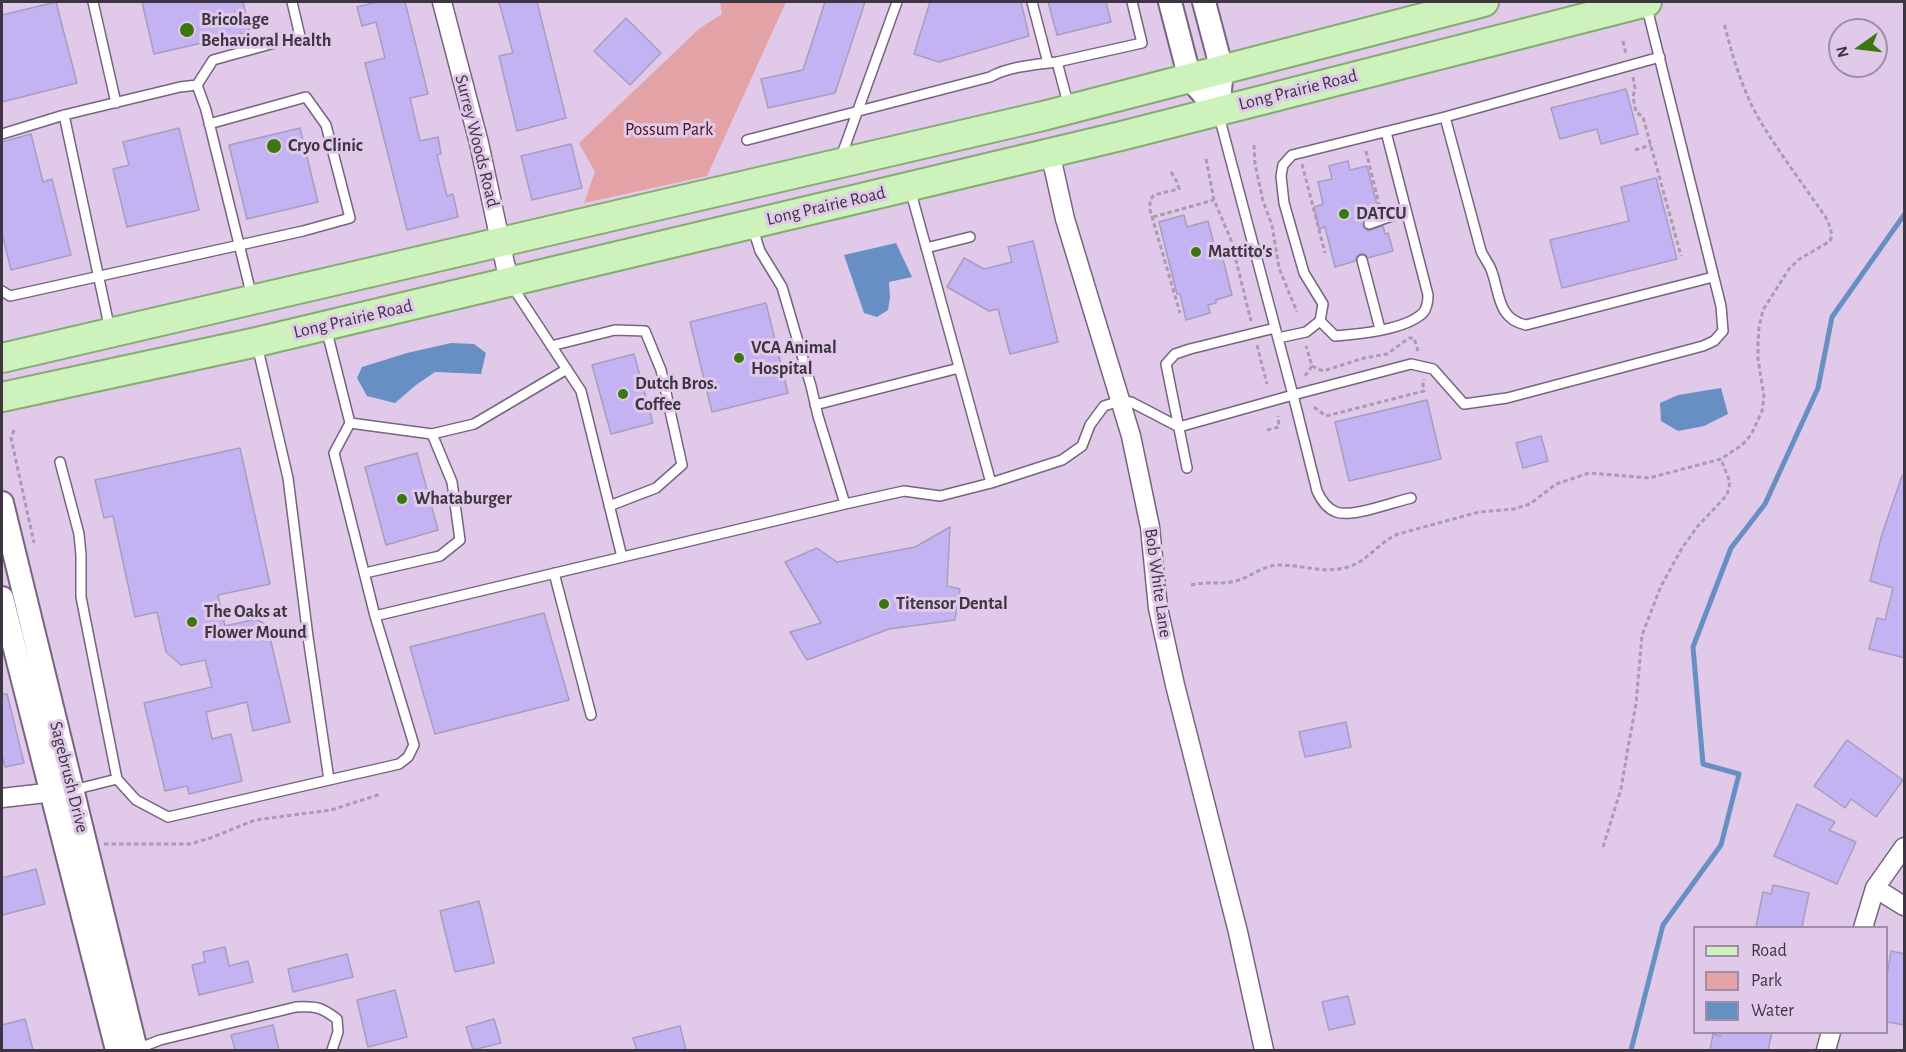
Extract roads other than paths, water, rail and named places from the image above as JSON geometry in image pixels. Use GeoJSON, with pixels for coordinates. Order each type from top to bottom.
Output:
{"type":"FeatureCollection","features":[{"type":"Feature","properties":{"kind":"main road","name":"Long Prairie Road"},"geometry":{"type":"LineString","coordinates":[[2,358],[500,240],[838,165],[1190,79],[1485,2]]}},
{"type":"Feature","properties":{"kind":"main road","name":"Long Prairie Road"},"geometry":{"type":"LineString","coordinates":[[2,397],[326,326],[752,224],[1050,152],[1646,2]]}},
{"type":"Feature","properties":{"kind":"street","name":"Surrey Woods Road"},"geometry":{"type":"LineString","coordinates":[[442,2],[479,143],[509,282]]}},
{"type":"Feature","properties":{"kind":"street"},"geometry":{"type":"LineString","coordinates":[[1170,2],[1190,79],[1218,110]]}},
{"type":"Feature","properties":{"kind":"street"},"geometry":{"type":"LineString","coordinates":[[1204,2],[1222,70],[1218,110]]}},
{"type":"Feature","properties":{"kind":"street","name":"Bob White Lane"},"geometry":{"type":"LineString","coordinates":[[1050,152],[1068,230],[1131,436],[1150,527],[1160,619],[1238,932],[1264,1050]]}},
{"type":"Feature","properties":{"kind":"street","name":"Sagebrush Drive"},"geometry":{"type":"LineString","coordinates":[[2,503],[73,790],[130,1050]]}},
{"type":"Feature","properties":{"kind":"street"},"geometry":{"type":"LineString","coordinates":[[2,605],[13,607],[18,613],[36,667],[43,676]]}},
{"type":"Feature","properties":{"kind":"street","name":"Sagebrush Drive"},"geometry":{"type":"LineString","coordinates":[[2,605],[51,792],[130,1050]]}},
{"type":"Feature","properties":{"kind":"street"},"geometry":{"type":"LineString","coordinates":[[2,798],[73,790]]}},
{"type":"Feature","properties":{"kind":"street"},"geometry":{"type":"LineString","coordinates":[[1863,926],[1875,888],[1905,847]]}},
{"type":"Feature","properties":{"kind":"street"},"geometry":{"type":"LineString","coordinates":[[1875,888],[1905,906]]}},
{"type":"Feature","properties":{"kind":"street"},"geometry":{"type":"LineString","coordinates":[[1826,1050],[1830,1034]]}},
{"type":"Feature","properties":{"kind":"lane"},"geometry":{"type":"LineString","coordinates":[[93,2],[116,103]]}},
{"type":"Feature","properties":{"kind":"lane"},"geometry":{"type":"LineString","coordinates":[[252,298],[209,124],[197,85],[213,60],[300,36],[292,2]]}},
{"type":"Feature","properties":{"kind":"lane"},"geometry":{"type":"LineString","coordinates":[[838,165],[897,2]]}},
{"type":"Feature","properties":{"kind":"lane"},"geometry":{"type":"LineString","coordinates":[[1032,2],[1070,109]]}},
{"type":"Feature","properties":{"kind":"lane"},"geometry":{"type":"LineString","coordinates":[[747,140],[990,77],[1004,70],[1052,63],[1142,43],[1132,2]]}},
{"type":"Feature","properties":{"kind":"lane"},"geometry":{"type":"LineString","coordinates":[[375,616],[845,504],[904,492],[940,496],[991,483],[1062,460],[1082,446],[1090,425],[1104,405],[1120,401],[1131,402],[1179,427],[1411,364],[1433,369],[1464,404],[1507,398],[1703,346],[1714,341],[1723,331],[1721,306],[1646,2]]}},
{"type":"Feature","properties":{"kind":"lane"},"geometry":{"type":"LineString","coordinates":[[1278,338],[1306,332],[1320,321],[1323,304],[1304,273],[1284,203],[1281,176],[1283,165],[1292,155],[1445,117],[1660,57]]}},
{"type":"Feature","properties":{"kind":"lane"},"geometry":{"type":"LineString","coordinates":[[2,134],[64,115],[197,85]]}},
{"type":"Feature","properties":{"kind":"lane"},"geometry":{"type":"LineString","coordinates":[[2,291],[10,296],[239,246],[350,218],[326,125],[306,97],[209,124]]}},
{"type":"Feature","properties":{"kind":"lane"},"geometry":{"type":"LineString","coordinates":[[1218,110],[1317,491],[1323,503],[1335,512],[1349,514],[1411,498]]}},
{"type":"Feature","properties":{"kind":"lane"},"geometry":{"type":"LineString","coordinates":[[64,115],[100,276],[110,332]]}},
{"type":"Feature","properties":{"kind":"lane"},"geometry":{"type":"LineString","coordinates":[[1445,117],[1481,251],[1491,268],[1502,308],[1513,321],[1526,325],[1713,277]]}},
{"type":"Feature","properties":{"kind":"lane"},"geometry":{"type":"LineString","coordinates":[[1320,321],[1335,336],[1380,329],[1408,322],[1424,312],[1427,304],[1428,295],[1386,132]]}},
{"type":"Feature","properties":{"kind":"lane"},"geometry":{"type":"LineString","coordinates":[[909,186],[991,483]]}},
{"type":"Feature","properties":{"kind":"lane"},"geometry":{"type":"LineString","coordinates":[[1369,224],[1406,211]]}},
{"type":"Feature","properties":{"kind":"lane"},"geometry":{"type":"LineString","coordinates":[[752,224],[759,251],[782,287],[845,504]]}},
{"type":"Feature","properties":{"kind":"lane"},"geometry":{"type":"LineString","coordinates":[[926,248],[970,237]]}},
{"type":"Feature","properties":{"kind":"lane"},"geometry":{"type":"LineString","coordinates":[[1362,260],[1380,329]]}},
{"type":"Feature","properties":{"kind":"lane"},"geometry":{"type":"LineString","coordinates":[[509,282],[581,390],[622,557]]}},
{"type":"Feature","properties":{"kind":"lane"},"geometry":{"type":"LineString","coordinates":[[60,462],[79,534],[81,597],[117,779],[136,800],[168,817],[399,764],[408,757],[414,745],[375,616],[334,453],[350,423],[326,326]]}},
{"type":"Feature","properties":{"kind":"lane"},"geometry":{"type":"LineString","coordinates":[[1187,468],[1166,364],[1175,354],[1190,349],[1275,328]]}},
{"type":"Feature","properties":{"kind":"lane"},"geometry":{"type":"LineString","coordinates":[[551,346],[615,330],[645,331],[661,370],[682,465],[656,488],[609,506]]}},
{"type":"Feature","properties":{"kind":"lane"},"geometry":{"type":"LineString","coordinates":[[256,342],[288,478],[329,780]]}},
{"type":"Feature","properties":{"kind":"lane"},"geometry":{"type":"LineString","coordinates":[[815,405],[959,368]]}},
{"type":"Feature","properties":{"kind":"lane"},"geometry":{"type":"LineString","coordinates":[[350,423],[432,434],[474,424],[567,369]]}},
{"type":"Feature","properties":{"kind":"lane"},"geometry":{"type":"LineString","coordinates":[[365,573],[440,556],[460,540],[452,482],[432,434]]}},
{"type":"Feature","properties":{"kind":"lane"},"geometry":{"type":"LineString","coordinates":[[554,573],[591,715]]}},
{"type":"Feature","properties":{"kind":"lane"},"geometry":{"type":"LineString","coordinates":[[73,790],[117,779]]}},
{"type":"Feature","properties":{"kind":"lane"},"geometry":{"type":"LineString","coordinates":[[130,1050],[160,1040],[296,1007],[312,1006],[319,1007],[337,1019],[338,1032],[332,1050]]}},
{"type":"Feature","properties":{"kind":"water"},"geometry":{"type":"Polygon","coordinates":[[[896,243],[912,277],[889,282],[888,310],[877,317],[864,313],[844,255],[896,243]]]}},
{"type":"Feature","properties":{"kind":"water"},"geometry":{"type":"Polygon","coordinates":[[[451,343],[474,344],[486,353],[481,374],[435,372],[395,403],[367,396],[357,378],[362,367],[407,353],[451,343]]]}},
{"type":"Feature","properties":{"kind":"water"},"geometry":{"type":"Polygon","coordinates":[[[1721,388],[1728,414],[1704,426],[1678,431],[1661,421],[1660,403],[1678,395],[1721,388]]]}},
{"type":"Feature","properties":{"kind":"waterway"},"geometry":{"type":"LineString","coordinates":[[1631,1050],[1663,925],[1721,845],[1739,774],[1703,764],[1693,647],[1731,548],[1765,504],[1818,388],[1832,317],[1904,215]]}},
{"type":"Feature","properties":{"kind":"place","name":"Bricolage Behavioral Health"},"geometry":{"type":"Point","coordinates":[187,30]}},
{"type":"Feature","properties":{"kind":"place","name":"Cryo Clinic"},"geometry":{"type":"Point","coordinates":[274,146]}},
{"type":"Feature","properties":{"kind":"place","name":"DATCU"},"geometry":{"type":"Point","coordinates":[1344,214]}},
{"type":"Feature","properties":{"kind":"place","name":"Mattito's"},"geometry":{"type":"Point","coordinates":[1196,252]}},
{"type":"Feature","properties":{"kind":"place","name":"VCA Animal Hospital"},"geometry":{"type":"Point","coordinates":[739,358]}},
{"type":"Feature","properties":{"kind":"place","name":"Dutch Bros. Coffee"},"geometry":{"type":"Point","coordinates":[623,394]}},
{"type":"Feature","properties":{"kind":"place","name":"Whataburger"},"geometry":{"type":"Point","coordinates":[402,499]}},
{"type":"Feature","properties":{"kind":"place","name":"Titensor Dental"},"geometry":{"type":"Point","coordinates":[884,604]}},
{"type":"Feature","properties":{"kind":"place","name":"The Oaks at Flower Mound"},"geometry":{"type":"Point","coordinates":[192,622]}},
{"type":"Feature","properties":{"kind":"park label","name":"Possum Park"},"geometry":{"type":"Point","coordinates":[669,130]}}]}
